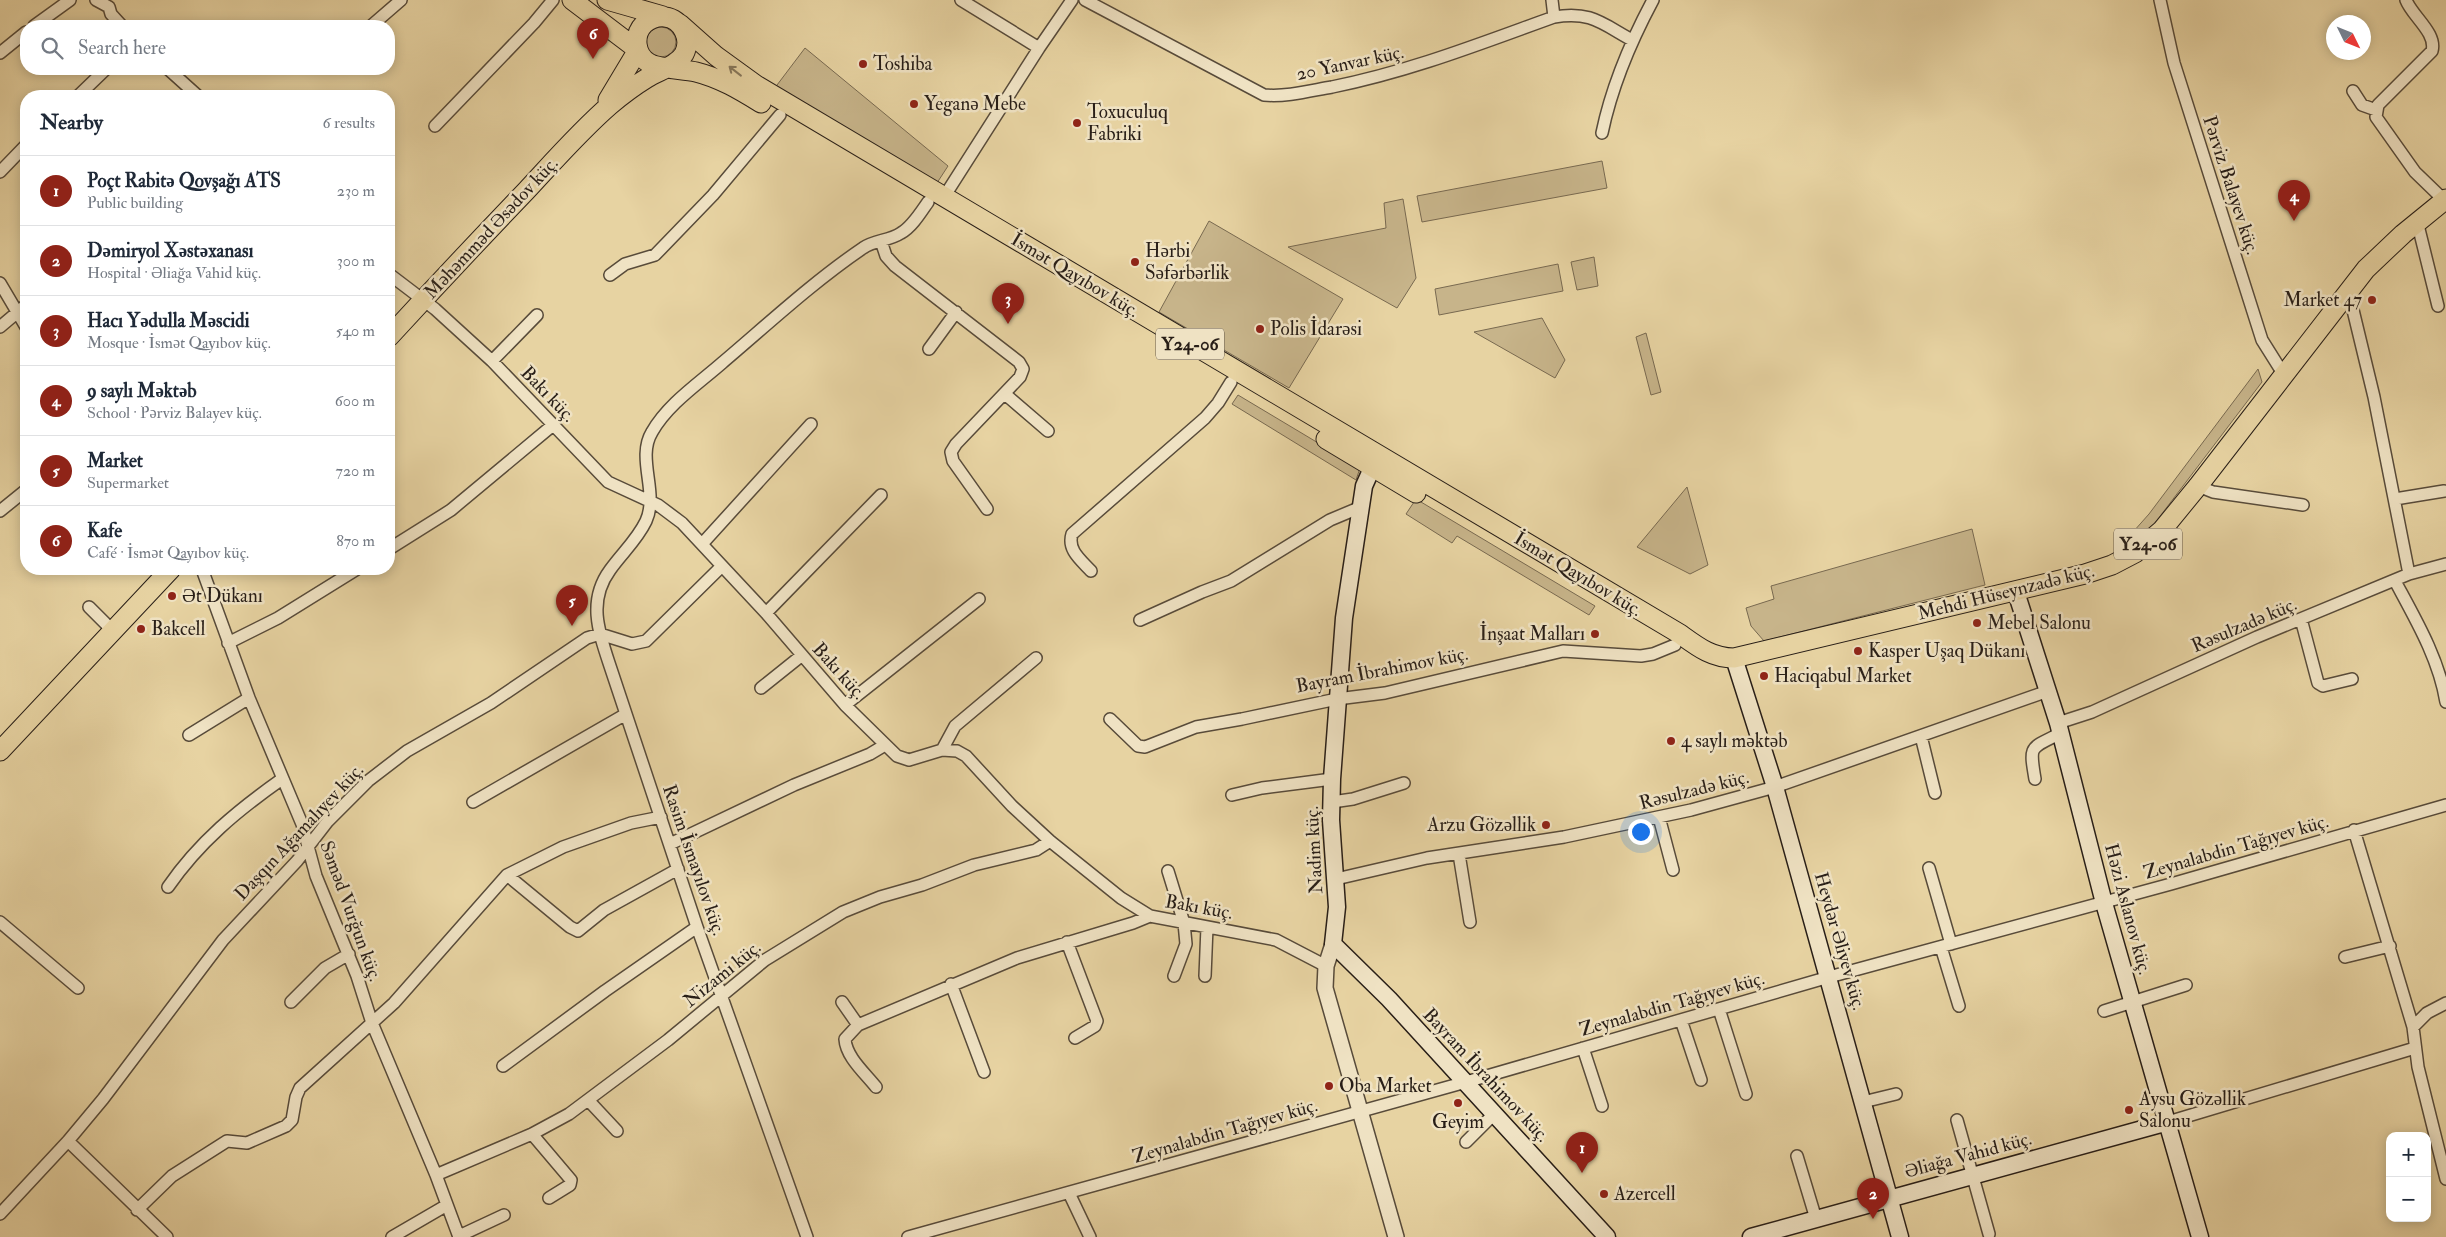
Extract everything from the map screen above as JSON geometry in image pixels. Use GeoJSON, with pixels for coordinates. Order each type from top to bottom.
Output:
{"type":"FeatureCollection","features":[{"type":"Feature","properties":{"kind":"main road"},"geometry":{"type":"LineString","coordinates":[[572,0],[638,50],[647,62],[653,66],[668,66]]}},
{"type":"Feature","properties":{"kind":"main road","name":"İsmət Qayıbov küç."},"geometry":{"type":"LineString","coordinates":[[607,0],[673,21],[756,86],[1231,382],[1375,461],[1680,634],[1708,653]]}},
{"type":"Feature","properties":{"kind":"main road"},"geometry":{"type":"LineString","coordinates":[[659,17],[673,21],[684,30],[687,45],[681,58],[633,87],[594,119],[621,82],[638,50],[638,35],[646,23],[659,17]]}},
{"type":"Feature","properties":{"kind":"main road","name":"İsmət Qayıbov küç."},"geometry":{"type":"LineString","coordinates":[[668,66],[696,72],[730,84],[780,115],[936,199],[1375,461],[1675,645],[1708,653]]}},
{"type":"Feature","properties":{"kind":"main road","name":"Məhəmməd Əsədov küç."},"geometry":{"type":"LineString","coordinates":[[395,330],[594,119]]}},
{"type":"Feature","properties":{"kind":"main road","name":"Mehdi Hüseynzadə küç."},"geometry":{"type":"LineString","coordinates":[[1708,653],[1715,656],[1734,658],[2016,592],[2085,574],[2112,565],[2135,553],[2162,530],[2346,294],[2379,255],[2417,221],[2446,200]]}},
{"type":"Feature","properties":{"kind":"main road","name":"Nadim küç."},"geometry":{"type":"LineString","coordinates":[[1333,944],[1337,907],[1332,778],[1344,618],[1364,486],[1375,461]]}},
{"type":"Feature","properties":{"kind":"main road"},"geometry":{"type":"LineString","coordinates":[[0,751],[165,575]]}},
{"type":"Feature","properties":{"kind":"main road","name":"Həzi Aslanov küç."},"geometry":{"type":"LineString","coordinates":[[2016,592],[2059,728],[2104,903],[2200,1237]]}},
{"type":"Feature","properties":{"kind":"main road","name":"Heydər Əliyev küç."},"geometry":{"type":"LineString","coordinates":[[1734,658],[1775,787],[1900,1237]]}},
{"type":"Feature","properties":{"kind":"main road","name":"Bayram İbrahimov küç."},"geometry":{"type":"LineString","coordinates":[[1333,944],[1389,999],[1607,1237]]}},
{"type":"Feature","properties":{"kind":"main road","name":"Əliağa Vahid küç."},"geometry":{"type":"LineString","coordinates":[[1750,1237],[2168,1122]]}},
{"type":"Feature","properties":{"kind":"street"},"geometry":{"type":"LineString","coordinates":[[42,20],[70,0]]}},
{"type":"Feature","properties":{"kind":"street"},"geometry":{"type":"LineString","coordinates":[[96,0],[111,3],[111,14],[116,20]]}},
{"type":"Feature","properties":{"kind":"street"},"geometry":{"type":"LineString","coordinates":[[378,20],[401,0]]}},
{"type":"Feature","properties":{"kind":"street"},"geometry":{"type":"LineString","coordinates":[[435,126],[534,23],[553,0]]}},
{"type":"Feature","properties":{"kind":"street"},"geometry":{"type":"LineString","coordinates":[[961,0],[1038,48]]}},
{"type":"Feature","properties":{"kind":"street"},"geometry":{"type":"LineString","coordinates":[[722,566],[646,642],[632,644],[600,634],[596,598],[599,587],[610,570],[637,537],[647,519],[650,501],[646,453],[650,434],[660,420],[676,403],[795,302],[863,248],[901,233],[936,199],[1072,0]]}},
{"type":"Feature","properties":{"kind":"street","name":"20 Yanvar küç."},"geometry":{"type":"LineString","coordinates":[[1085,0],[1264,95],[1276,96],[1403,71],[1554,16],[1576,14],[1589,16],[1632,40]]}},
{"type":"Feature","properties":{"kind":"street"},"geometry":{"type":"LineString","coordinates":[[1552,0],[1554,16]]}},
{"type":"Feature","properties":{"kind":"street"},"geometry":{"type":"LineString","coordinates":[[1602,133],[1609,99],[1632,40],[1652,0]]}},
{"type":"Feature","properties":{"kind":"street","name":"Pərviz Balayev küç."},"geometry":{"type":"LineString","coordinates":[[2160,0],[2174,63],[2262,340],[2284,375]]}},
{"type":"Feature","properties":{"kind":"street"},"geometry":{"type":"LineString","coordinates":[[2353,91],[2362,105],[2376,110],[2378,105],[2432,50],[2434,44],[2431,36],[2416,19],[2406,0]]}},
{"type":"Feature","properties":{"kind":"street"},"geometry":{"type":"LineString","coordinates":[[0,53],[20,37]]}},
{"type":"Feature","properties":{"kind":"street"},"geometry":{"type":"LineString","coordinates":[[84,90],[100,75]]}},
{"type":"Feature","properties":{"kind":"street"},"geometry":{"type":"LineString","coordinates":[[175,75],[191,90]]}},
{"type":"Feature","properties":{"kind":"street","name":"Mehdi Hüseynzadə küç."},"geometry":{"type":"LineString","coordinates":[[2376,110],[2376,117],[2415,172],[2446,200]]}},
{"type":"Feature","properties":{"kind":"street"},"geometry":{"type":"LineString","coordinates":[[610,275],[625,264],[655,255],[713,195],[780,115]]}},
{"type":"Feature","properties":{"kind":"street"},"geometry":{"type":"LineString","coordinates":[[0,172],[20,151]]}},
{"type":"Feature","properties":{"kind":"street"},"geometry":{"type":"LineString","coordinates":[[2417,221],[2438,306]]}},
{"type":"Feature","properties":{"kind":"street"},"geometry":{"type":"LineString","coordinates":[[881,240],[886,256],[895,266],[1019,362],[1023,369],[1020,377],[956,444],[951,452],[953,460],[987,509]]}},
{"type":"Feature","properties":{"kind":"street","name":"Bakı küç."},"geometry":{"type":"LineString","coordinates":[[395,279],[423,300],[492,361],[608,482],[650,501],[676,518],[766,613],[845,705],[897,756],[909,760],[942,750],[957,751],[966,756],[1012,806],[1050,841],[1121,898],[1150,916],[1276,940],[1326,966]]}},
{"type":"Feature","properties":{"kind":"street"},"geometry":{"type":"LineString","coordinates":[[0,283],[20,306]]}},
{"type":"Feature","properties":{"kind":"street"},"geometry":{"type":"LineString","coordinates":[[2346,294],[2353,310],[2366,362],[2409,574]]}},
{"type":"Feature","properties":{"kind":"street"},"geometry":{"type":"LineString","coordinates":[[0,327],[20,310]]}},
{"type":"Feature","properties":{"kind":"street"},"geometry":{"type":"LineString","coordinates":[[929,349],[956,312]]}},
{"type":"Feature","properties":{"kind":"street"},"geometry":{"type":"LineString","coordinates":[[492,361],[537,315]]}},
{"type":"Feature","properties":{"kind":"street"},"geometry":{"type":"LineString","coordinates":[[1091,571],[1072,550],[1070,542],[1072,534],[1206,418],[1231,382]]}},
{"type":"Feature","properties":{"kind":"street"},"geometry":{"type":"LineString","coordinates":[[1005,394],[1048,431]]}},
{"type":"Feature","properties":{"kind":"street"},"geometry":{"type":"LineString","coordinates":[[702,544],[811,424]]}},
{"type":"Feature","properties":{"kind":"street"},"geometry":{"type":"LineString","coordinates":[[395,545],[451,510],[553,425]]}},
{"type":"Feature","properties":{"kind":"street"},"geometry":{"type":"LineString","coordinates":[[2198,486],[2213,492],[2303,505]]}},
{"type":"Feature","properties":{"kind":"street"},"geometry":{"type":"LineString","coordinates":[[2395,499],[2444,491]]}},
{"type":"Feature","properties":{"kind":"street"},"geometry":{"type":"LineString","coordinates":[[0,511],[20,495]]}},
{"type":"Feature","properties":{"kind":"street"},"geometry":{"type":"LineString","coordinates":[[766,613],[881,495]]}},
{"type":"Feature","properties":{"kind":"street"},"geometry":{"type":"LineString","coordinates":[[1140,620],[1231,581],[1330,520],[1361,507]]}},
{"type":"Feature","properties":{"kind":"street","name":"Rəsulzadə küç."},"geometry":{"type":"LineString","coordinates":[[2035,779],[2031,753],[2034,747],[2059,728],[2257,636],[2409,574],[2446,564]]}},
{"type":"Feature","properties":{"kind":"street","name":"Səməd Vurğun küç."},"geometry":{"type":"LineString","coordinates":[[204,575],[249,698],[302,824],[316,876],[349,954],[372,1024],[436,1175],[459,1237]]}},
{"type":"Feature","properties":{"kind":"street"},"geometry":{"type":"LineString","coordinates":[[228,643],[278,618],[347,575]]}},
{"type":"Feature","properties":{"kind":"street"},"geometry":{"type":"LineString","coordinates":[[2395,581],[2420,627],[2436,663],[2446,702]]}},
{"type":"Feature","properties":{"kind":"street"},"geometry":{"type":"LineString","coordinates":[[845,705],[979,599]]}},
{"type":"Feature","properties":{"kind":"street"},"geometry":{"type":"LineString","coordinates":[[89,607],[113,631]]}},
{"type":"Feature","properties":{"kind":"street"},"geometry":{"type":"LineString","coordinates":[[2301,619],[2318,682],[2323,686],[2352,679]]}},
{"type":"Feature","properties":{"kind":"street","name":"Rasim İsmayılov küç."},"geometry":{"type":"LineString","coordinates":[[600,634],[697,927],[807,1237]]}},
{"type":"Feature","properties":{"kind":"street","name":"Daşqın Ağamalıyev küç."},"geometry":{"type":"LineString","coordinates":[[0,1214],[68,1141],[103,1099],[223,940],[307,848],[328,821],[386,765],[492,704],[587,638],[600,634]]}},
{"type":"Feature","properties":{"kind":"street","name":"Bayram İbrahimov küç."},"geometry":{"type":"LineString","coordinates":[[1110,718],[1138,746],[1145,747],[1196,726],[1242,720],[1337,699],[1385,693],[1563,652],[1641,656],[1653,654],[1675,645]]}},
{"type":"Feature","properties":{"kind":"street"},"geometry":{"type":"LineString","coordinates":[[762,688],[802,656]]}},
{"type":"Feature","properties":{"kind":"street"},"geometry":{"type":"LineString","coordinates":[[942,750],[954,726],[1036,658]]}},
{"type":"Feature","properties":{"kind":"street","name":"Rəsulzadə küç."},"geometry":{"type":"LineString","coordinates":[[1336,879],[1459,854],[1564,837],[1659,817],[1775,787],[2048,691]]}},
{"type":"Feature","properties":{"kind":"street"},"geometry":{"type":"LineString","coordinates":[[189,735],[249,698]]}},
{"type":"Feature","properties":{"kind":"street"},"geometry":{"type":"LineString","coordinates":[[473,802],[626,714]]}},
{"type":"Feature","properties":{"kind":"street"},"geometry":{"type":"LineString","coordinates":[[1921,736],[1935,793]]}},
{"type":"Feature","properties":{"kind":"street"},"geometry":{"type":"LineString","coordinates":[[670,844],[794,785],[870,754],[885,745]]}},
{"type":"Feature","properties":{"kind":"street"},"geometry":{"type":"LineString","coordinates":[[1232,796],[1262,788],[1332,778]]}},
{"type":"Feature","properties":{"kind":"street"},"geometry":{"type":"LineString","coordinates":[[168,887],[187,860],[213,834],[246,804],[282,779]]}},
{"type":"Feature","properties":{"kind":"street"},"geometry":{"type":"LineString","coordinates":[[1332,802],[1353,799],[1404,783]]}},
{"type":"Feature","properties":{"kind":"street","name":"Zeynalabdin Tağıyev küç."},"geometry":{"type":"LineString","coordinates":[[908,1237],[939,1233],[1069,1193],[1466,1082],[1829,977],[2104,903],[2446,805]]}},
{"type":"Feature","properties":{"kind":"street"},"geometry":{"type":"LineString","coordinates":[[137,1210],[172,1176],[227,1141],[247,1143],[286,1126],[292,1120],[295,1112],[296,1097],[300,1088],[372,1024],[416,980],[494,888],[508,875],[563,847],[631,823],[661,817]]}},
{"type":"Feature","properties":{"kind":"street"},"geometry":{"type":"LineString","coordinates":[[1659,817],[1673,870]]}},
{"type":"Feature","properties":{"kind":"street"},"geometry":{"type":"LineString","coordinates":[[2354,830],[2413,1027],[2424,1099],[2446,1179]]}},
{"type":"Feature","properties":{"kind":"street","name":"Nizami küç."},"geometry":{"type":"LineString","coordinates":[[436,1175],[532,1134],[588,1101],[765,960],[843,912],[880,897],[974,865],[1036,850],[1050,841]]}},
{"type":"Feature","properties":{"kind":"street"},"geometry":{"type":"LineString","coordinates":[[1459,854],[1470,922]]}},
{"type":"Feature","properties":{"kind":"street"},"geometry":{"type":"LineString","coordinates":[[1929,868],[1959,1006]]}},
{"type":"Feature","properties":{"kind":"street"},"geometry":{"type":"LineString","coordinates":[[508,875],[570,927],[578,931],[604,910],[678,869]]}},
{"type":"Feature","properties":{"kind":"street"},"geometry":{"type":"LineString","coordinates":[[1168,871],[1184,923],[1186,944],[1174,976]]}},
{"type":"Feature","properties":{"kind":"street"},"geometry":{"type":"LineString","coordinates":[[876,1087],[845,1045],[845,1039],[858,1025],[951,984],[1017,958],[1133,923],[1150,916]]}},
{"type":"Feature","properties":{"kind":"street"},"geometry":{"type":"LineString","coordinates":[[0,922],[78,988]]}},
{"type":"Feature","properties":{"kind":"street"},"geometry":{"type":"LineString","coordinates":[[1205,976],[1207,926]]}},
{"type":"Feature","properties":{"kind":"street"},"geometry":{"type":"LineString","coordinates":[[503,1066],[604,991],[697,927]]}},
{"type":"Feature","properties":{"kind":"street"},"geometry":{"type":"LineString","coordinates":[[1067,942],[1097,1021],[1095,1026],[1075,1038]]}},
{"type":"Feature","properties":{"kind":"street","name":"Nadim küç."},"geometry":{"type":"LineString","coordinates":[[1333,944],[1326,966],[1326,988],[1396,1237]]}},
{"type":"Feature","properties":{"kind":"street"},"geometry":{"type":"LineString","coordinates":[[2344,957],[2390,946]]}},
{"type":"Feature","properties":{"kind":"street"},"geometry":{"type":"LineString","coordinates":[[291,1002],[325,968],[349,954]]}},
{"type":"Feature","properties":{"kind":"street"},"geometry":{"type":"LineString","coordinates":[[951,984],[984,1072]]}},
{"type":"Feature","properties":{"kind":"street"},"geometry":{"type":"LineString","coordinates":[[2104,1010],[2186,985]]}},
{"type":"Feature","properties":{"kind":"street"},"geometry":{"type":"LineString","coordinates":[[842,1002],[858,1025]]}},
{"type":"Feature","properties":{"kind":"street"},"geometry":{"type":"LineString","coordinates":[[2413,1027],[2427,1013],[2446,1003]]}},
{"type":"Feature","properties":{"kind":"street"},"geometry":{"type":"LineString","coordinates":[[1718,1009],[1746,1094]]}},
{"type":"Feature","properties":{"kind":"street"},"geometry":{"type":"LineString","coordinates":[[1681,1020],[1701,1080]]}},
{"type":"Feature","properties":{"kind":"street"},"geometry":{"type":"LineString","coordinates":[[1583,1048],[1602,1106]]}},
{"type":"Feature","properties":{"kind":"street"},"geometry":{"type":"LineString","coordinates":[[2168,1122],[2415,1048]]}},
{"type":"Feature","properties":{"kind":"street"},"geometry":{"type":"LineString","coordinates":[[1863,1102],[1896,1094]]}},
{"type":"Feature","properties":{"kind":"street"},"geometry":{"type":"LineString","coordinates":[[588,1101],[617,1131]]}},
{"type":"Feature","properties":{"kind":"street"},"geometry":{"type":"LineString","coordinates":[[1466,1142],[1494,1114]]}},
{"type":"Feature","properties":{"kind":"street"},"geometry":{"type":"LineString","coordinates":[[1957,1120],[1989,1234]]}},
{"type":"Feature","properties":{"kind":"street"},"geometry":{"type":"LineString","coordinates":[[532,1134],[571,1180],[570,1185],[549,1198]]}},
{"type":"Feature","properties":{"kind":"street"},"geometry":{"type":"LineString","coordinates":[[68,1141],[137,1210],[167,1237]]}},
{"type":"Feature","properties":{"kind":"street"},"geometry":{"type":"LineString","coordinates":[[1797,1156],[1816,1219]]}},
{"type":"Feature","properties":{"kind":"street"},"geometry":{"type":"LineString","coordinates":[[1069,1193],[1090,1237]]}},
{"type":"Feature","properties":{"kind":"street"},"geometry":{"type":"LineString","coordinates":[[392,1237],[447,1205]]}},
{"type":"Feature","properties":{"kind":"street"},"geometry":{"type":"LineString","coordinates":[[459,1237],[504,1215]]}},
{"type":"Feature","properties":{"kind":"shaded area"},"geometry":{"type":"Polygon","coordinates":[[[661,27],[672,31],[676,42],[672,53],[661,57],[650,53],[646,42],[650,31],[661,27]]]}},
{"type":"Feature","properties":{"kind":"shaded area"},"geometry":{"type":"Polygon","coordinates":[[[805,48],[948,166],[935,186],[774,89],[805,48]]]}},
{"type":"Feature","properties":{"kind":"shaded area"},"geometry":{"type":"Polygon","coordinates":[[[1602,161],[1607,188],[1422,222],[1417,196],[1602,161]]]}},
{"type":"Feature","properties":{"kind":"shaded area"},"geometry":{"type":"Polygon","coordinates":[[[1403,199],[1416,278],[1397,308],[1288,247],[1386,228],[1384,203],[1403,199]]]}},
{"type":"Feature","properties":{"kind":"shaded area"},"geometry":{"type":"Polygon","coordinates":[[[1209,221],[1343,299],[1289,388],[1159,312],[1209,221]]]}},
{"type":"Feature","properties":{"kind":"shaded area"},"geometry":{"type":"Polygon","coordinates":[[[1594,257],[1598,286],[1577,290],[1571,262],[1594,257]]]}},
{"type":"Feature","properties":{"kind":"shaded area"},"geometry":{"type":"Polygon","coordinates":[[[1558,264],[1563,291],[1439,315],[1435,289],[1558,264]]]}},
{"type":"Feature","properties":{"kind":"shaded area"},"geometry":{"type":"Polygon","coordinates":[[[1542,318],[1565,360],[1555,378],[1474,332],[1542,318]]]}},
{"type":"Feature","properties":{"kind":"shaded area"},"geometry":{"type":"Polygon","coordinates":[[[1646,333],[1661,392],[1651,395],[1636,337],[1646,333]]]}},
{"type":"Feature","properties":{"kind":"shaded area"},"geometry":{"type":"Polygon","coordinates":[[[2258,369],[2262,382],[2145,536],[2125,541],[2149,514],[2258,369]]]}},
{"type":"Feature","properties":{"kind":"shaded area"},"geometry":{"type":"Polygon","coordinates":[[[1238,395],[1360,468],[1356,480],[1232,404],[1238,395]]]}},
{"type":"Feature","properties":{"kind":"shaded area"},"geometry":{"type":"Polygon","coordinates":[[[1687,487],[1708,565],[1690,574],[1637,547],[1687,487]]]}},
{"type":"Feature","properties":{"kind":"shaded area"},"geometry":{"type":"Polygon","coordinates":[[[1416,499],[1595,606],[1589,615],[1457,536],[1452,543],[1406,514],[1416,499]]]}},
{"type":"Feature","properties":{"kind":"shaded area"},"geometry":{"type":"Polygon","coordinates":[[[1972,529],[1985,585],[1764,641],[1751,626],[1746,608],[1774,599],[1771,586],[1972,529]]]}},
{"type":"Feature","properties":{"kind":"place","name":"Kafe"},"geometry":{"type":"Point","coordinates":[593,59]}},
{"type":"Feature","properties":{"kind":"place","name":"Toshiba"},"geometry":{"type":"Point","coordinates":[863,64]}},
{"type":"Feature","properties":{"kind":"place","name":"Yeganə Mebe"},"geometry":{"type":"Point","coordinates":[914,104]}},
{"type":"Feature","properties":{"kind":"place","name":"Toxuculuq Fabriki"},"geometry":{"type":"Point","coordinates":[1077,123]}},
{"type":"Feature","properties":{"kind":"place","name":"9 saylı Məktəb"},"geometry":{"type":"Point","coordinates":[2294,221]}},
{"type":"Feature","properties":{"kind":"place","name":"Hərbi Səfərbərlik"},"geometry":{"type":"Point","coordinates":[1135,262]}},
{"type":"Feature","properties":{"kind":"place","name":"Market 47"},"geometry":{"type":"Point","coordinates":[2372,300]}},
{"type":"Feature","properties":{"kind":"place","name":"Hacı Yədulla Məscidi"},"geometry":{"type":"Point","coordinates":[1008,324]}},
{"type":"Feature","properties":{"kind":"place","name":"Polis İdarəsi"},"geometry":{"type":"Point","coordinates":[1260,329]}},
{"type":"Feature","properties":{"kind":"place","name":"Ət Dükanı"},"geometry":{"type":"Point","coordinates":[172,596]}},
{"type":"Feature","properties":{"kind":"place","name":"Mebel Salonu"},"geometry":{"type":"Point","coordinates":[1977,623]}},
{"type":"Feature","properties":{"kind":"place","name":"Market"},"geometry":{"type":"Point","coordinates":[572,626]}},
{"type":"Feature","properties":{"kind":"place","name":"Bakcell"},"geometry":{"type":"Point","coordinates":[141,629]}},
{"type":"Feature","properties":{"kind":"place","name":"İnşaat Malları"},"geometry":{"type":"Point","coordinates":[1595,634]}},
{"type":"Feature","properties":{"kind":"place","name":"Kasper Uşaq Dükanı"},"geometry":{"type":"Point","coordinates":[1858,651]}},
{"type":"Feature","properties":{"kind":"place","name":"Haciqabul Market"},"geometry":{"type":"Point","coordinates":[1764,676]}},
{"type":"Feature","properties":{"kind":"place","name":"4 saylı məktəb"},"geometry":{"type":"Point","coordinates":[1671,741]}},
{"type":"Feature","properties":{"kind":"place","name":"Arzu Gözəllik"},"geometry":{"type":"Point","coordinates":[1546,825]}},
{"type":"Feature","properties":{"kind":"place","name":"Oba Market"},"geometry":{"type":"Point","coordinates":[1329,1086]}},
{"type":"Feature","properties":{"kind":"place","name":"Geyim"},"geometry":{"type":"Point","coordinates":[1458,1103]}},
{"type":"Feature","properties":{"kind":"place","name":"Aysu Gözəllik Salonu"},"geometry":{"type":"Point","coordinates":[2129,1110]}},
{"type":"Feature","properties":{"kind":"place","name":"Poçt Rabitə Qovşağı ATS"},"geometry":{"type":"Point","coordinates":[1582,1173]}},
{"type":"Feature","properties":{"kind":"place","name":"Azercell"},"geometry":{"type":"Point","coordinates":[1604,1194]}},
{"type":"Feature","properties":{"kind":"place","name":"Dəmiryol Xəstəxanası"},"geometry":{"type":"Point","coordinates":[1873,1219]}}]}
